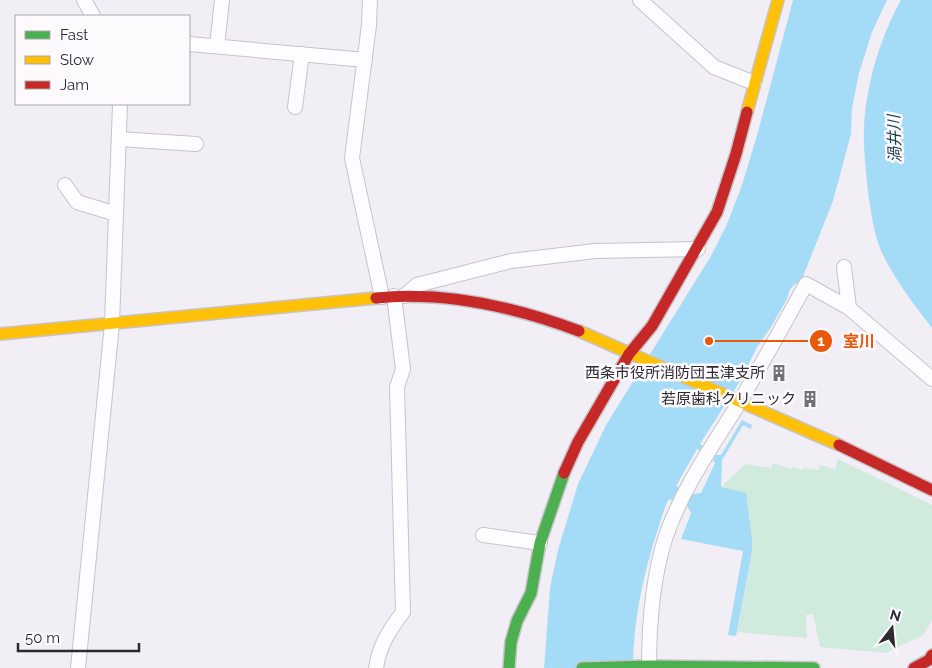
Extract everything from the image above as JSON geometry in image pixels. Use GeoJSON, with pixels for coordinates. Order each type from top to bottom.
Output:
{"type":"FeatureCollection","features":[{"type":"Feature","properties":{"kind":"street"},"geometry":{"type":"LineString","coordinates":[[84,0],[93,15]]}},
{"type":"Feature","properties":{"kind":"street"},"geometry":{"type":"LineString","coordinates":[[216,46],[222,0]]}},
{"type":"Feature","properties":{"kind":"street"},"geometry":{"type":"LineString","coordinates":[[370,0],[369,25],[352,158],[393,297],[403,369],[397,387],[404,612],[390,628],[383,642],[376,668]]}},
{"type":"Feature","properties":{"kind":"street"},"geometry":{"type":"LineString","coordinates":[[640,0],[714,67],[754,83]]}},
{"type":"Feature","properties":{"kind":"street"},"geometry":{"type":"LineString","coordinates":[[510,668],[511,642],[517,621],[531,593],[540,543],[562,477],[578,442],[629,354],[652,326],[698,249],[717,212],[736,154],[778,0]]}},
{"type":"Feature","properties":{"kind":"street"},"geometry":{"type":"LineString","coordinates":[[190,44],[365,60]]}},
{"type":"Feature","properties":{"kind":"street"},"geometry":{"type":"LineString","coordinates":[[295,107],[302,54]]}},
{"type":"Feature","properties":{"kind":"street"},"geometry":{"type":"LineString","coordinates":[[78,668],[112,324],[120,105]]}},
{"type":"Feature","properties":{"kind":"street"},"geometry":{"type":"LineString","coordinates":[[119,139],[196,144]]}},
{"type":"Feature","properties":{"kind":"street"},"geometry":{"type":"LineString","coordinates":[[66,185],[76,202],[116,214]]}},
{"type":"Feature","properties":{"kind":"street"},"geometry":{"type":"LineString","coordinates":[[393,297],[417,285],[511,262],[595,251],[698,249]]}},
{"type":"Feature","properties":{"kind":"street"},"geometry":{"type":"LineString","coordinates":[[844,267],[849,308]]}},
{"type":"Feature","properties":{"kind":"street"},"geometry":{"type":"LineString","coordinates":[[645,667],[658,563],[666,536],[682,497],[736,400],[806,284],[849,308],[932,379]]}},
{"type":"Feature","properties":{"kind":"street"},"geometry":{"type":"LineString","coordinates":[[0,334],[393,297],[450,298],[517,310],[557,322],[857,453],[932,490]]}},
{"type":"Feature","properties":{"kind":"street"},"geometry":{"type":"LineString","coordinates":[[484,535],[540,543]]}},
{"type":"Feature","properties":{"kind":"street"},"geometry":{"type":"LineString","coordinates":[[914,668],[929,660],[932,655]]}},
{"type":"Feature","properties":{"kind":"street"},"geometry":{"type":"LineString","coordinates":[[582,668],[814,668]]}},
{"type":"Feature","properties":{"kind":"green space"},"geometry":{"type":"Polygon","coordinates":[[[838,459],[932,505],[932,621],[923,635],[886,653],[820,647],[813,614],[806,615],[807,638],[737,632],[752,551],[752,539],[721,487],[745,464],[771,468],[773,463],[790,469],[794,467],[803,470],[804,467],[818,470],[820,465],[835,469],[838,459]]]}},
{"type":"Feature","properties":{"kind":"water"},"geometry":{"type":"Polygon","coordinates":[[[793,0],[887,0],[872,32],[859,73],[852,108],[851,134],[833,201],[800,284],[795,284],[790,289],[787,299],[757,347],[742,378],[700,444],[716,455],[721,455],[742,420],[752,425],[751,429],[743,425],[722,460],[721,487],[746,493],[752,539],[752,551],[736,636],[728,635],[743,551],[681,539],[691,513],[687,506],[669,499],[657,532],[643,582],[633,650],[633,668],[544,668],[550,588],[558,550],[578,484],[606,425],[711,256],[727,224],[742,185],[793,0]],[[697,449],[676,486],[693,494],[701,493],[715,463],[713,461],[714,458],[697,449]]]}},
{"type":"Feature","properties":{"kind":"water","name":"渦井川"},"geometry":{"type":"Polygon","coordinates":[[[901,0],[932,0],[932,328],[899,283],[883,255],[875,232],[868,192],[864,144],[865,111],[875,62],[893,15],[901,0]]]}},
{"type":"Feature","properties":{"kind":"traffic: fast"},"geometry":{"type":"LineString","coordinates":[[509,668],[511,642],[517,621],[531,593],[540,543],[564,473]]}},
{"type":"Feature","properties":{"kind":"traffic: fast"},"geometry":{"type":"LineString","coordinates":[[582,668],[649,666],[814,668]]}},
{"type":"Feature","properties":{"kind":"traffic: slow"},"geometry":{"type":"LineString","coordinates":[[747,112],[778,0]]}},
{"type":"Feature","properties":{"kind":"traffic: slow"},"geometry":{"type":"LineString","coordinates":[[0,334],[376,298]]}},
{"type":"Feature","properties":{"kind":"traffic: slow"},"geometry":{"type":"LineString","coordinates":[[579,331],[839,445]]}},
{"type":"Feature","properties":{"kind":"traffic: jam"},"geometry":{"type":"LineString","coordinates":[[564,473],[578,442],[629,354],[652,326],[717,212],[736,154],[747,112]]}},
{"type":"Feature","properties":{"kind":"traffic: jam"},"geometry":{"type":"LineString","coordinates":[[376,298],[428,297],[479,303],[505,308],[579,331]]}},
{"type":"Feature","properties":{"kind":"traffic: jam"},"geometry":{"type":"LineString","coordinates":[[839,445],[932,490]]}},
{"type":"Feature","properties":{"kind":"traffic: jam"},"geometry":{"type":"LineString","coordinates":[[914,668],[929,660],[932,655]]}},
{"type":"Feature","properties":{"kind":"place","name":"室川"},"geometry":{"type":"Point","coordinates":[709,341]}},
{"type":"Feature","properties":{"kind":"place","name":"西条市役所消防団玉津支所"},"geometry":{"type":"Point","coordinates":[779,373]}},
{"type":"Feature","properties":{"kind":"place","name":"若原歯科クリニック"},"geometry":{"type":"Point","coordinates":[810,399]}}]}
